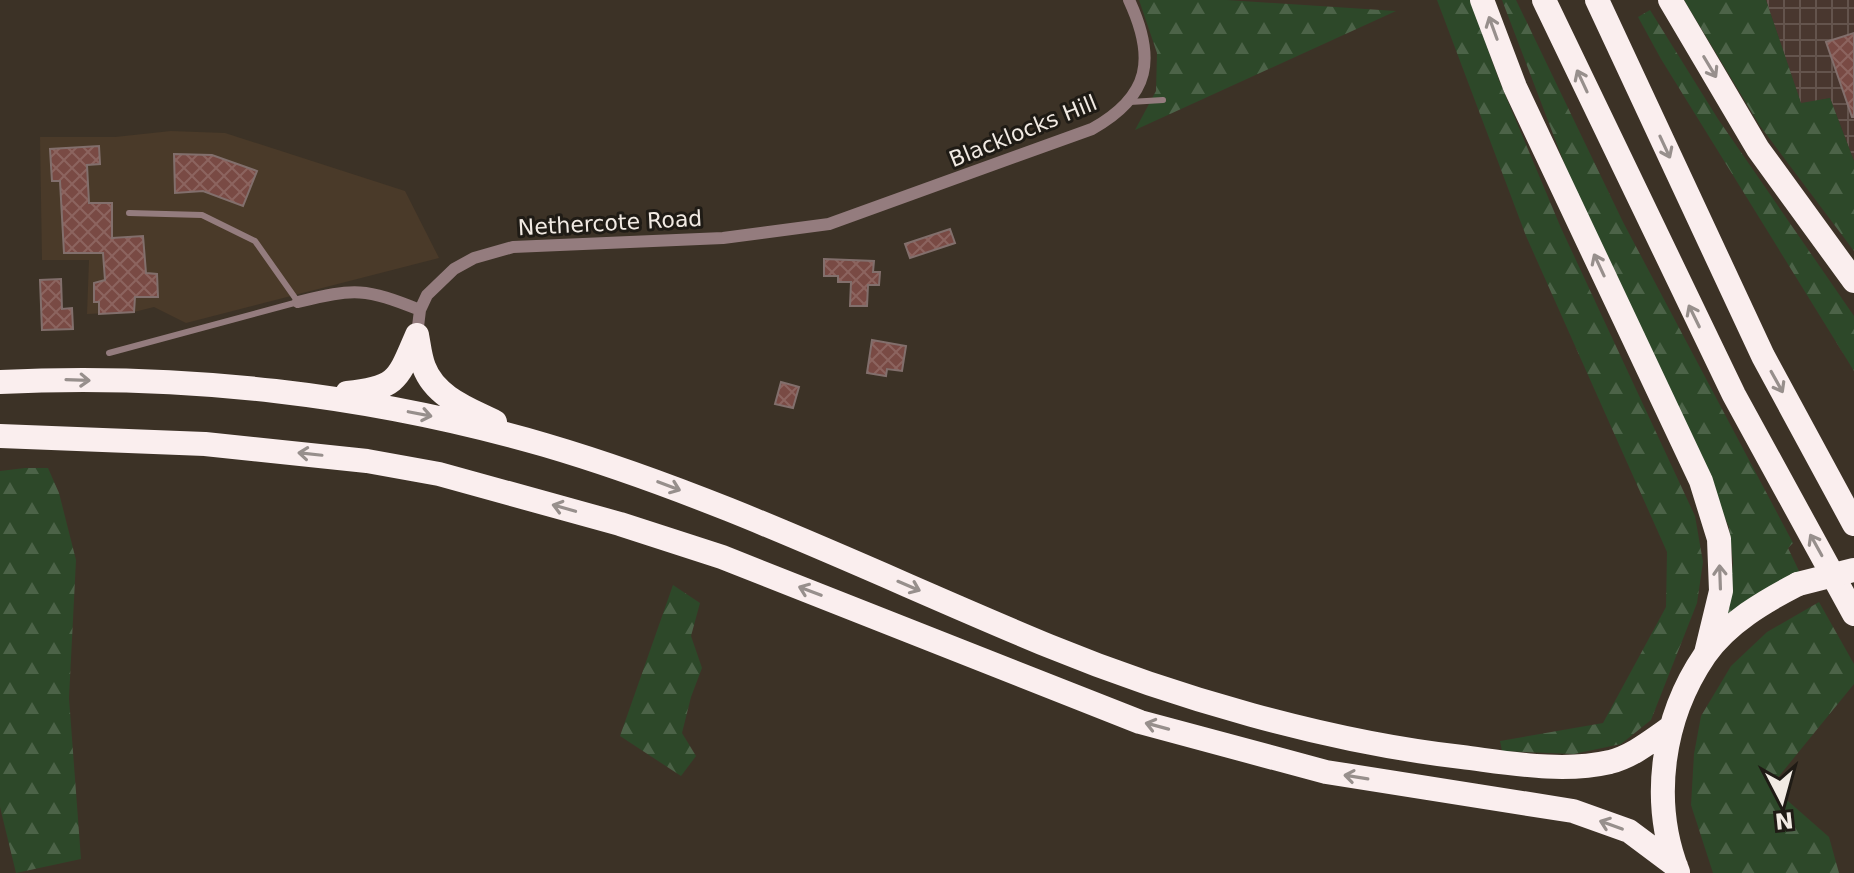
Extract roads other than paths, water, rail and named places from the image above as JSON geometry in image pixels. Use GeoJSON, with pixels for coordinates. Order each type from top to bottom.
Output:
{"type":"FeatureCollection","features":[{"type":"Feature","properties":{"kind":"highway"},"geometry":{"type":"LineString","coordinates":[[1482,0],[1515,87],[1701,481],[1719,539],[1721,591],[1706,653],[1670,728],[1662,780],[1665,826],[1677,870]]}},
{"type":"Feature","properties":{"kind":"highway"},"geometry":{"type":"LineString","coordinates":[[1544,0],[1734,395],[1854,614]]}},
{"type":"Feature","properties":{"kind":"highway"},"geometry":{"type":"LineString","coordinates":[[1597,0],[1756,344],[1854,524]]}},
{"type":"Feature","properties":{"kind":"highway"},"geometry":{"type":"LineString","coordinates":[[1670,0],[1758,149],[1854,281]]}},
{"type":"Feature","properties":{"kind":"highway"},"geometry":{"type":"LineString","coordinates":[[313,396],[376,390],[394,381],[417,335]]}},
{"type":"Feature","properties":{"kind":"highway"},"geometry":{"type":"LineString","coordinates":[[417,335],[424,369],[440,390],[457,404],[541,444]]}},
{"type":"Feature","properties":{"kind":"highway"},"geometry":{"type":"LineString","coordinates":[[0,382],[61,379],[218,384],[421,414],[541,444],[631,471],[745,516],[1053,648],[1164,688],[1271,719],[1415,752],[1579,767],[1614,761],[1636,751],[1670,728]]}},
{"type":"Feature","properties":{"kind":"highway"},"geometry":{"type":"LineString","coordinates":[[0,436],[205,444],[398,466],[517,494],[722,557],[1140,722],[1326,772],[1573,811],[1629,831],[1677,870]]}},
{"type":"Feature","properties":{"kind":"highway"},"geometry":{"type":"LineString","coordinates":[[0,449],[205,444]]}},
{"type":"Feature","properties":{"kind":"highway"},"geometry":{"type":"LineString","coordinates":[[1706,653],[1766,601],[1798,584],[1854,570]]}},
{"type":"Feature","properties":{"kind":"street","name":"Blacklocks Hill"},"geometry":{"type":"LineString","coordinates":[[827,224],[1092,129],[1112,118],[1130,102],[1146,61],[1141,25],[1129,0]]}},
{"type":"Feature","properties":{"kind":"street","name":"Nethercote Road"},"geometry":{"type":"LineString","coordinates":[[420,310],[427,295],[454,269],[474,258],[513,247],[723,238],[827,224]]}},
{"type":"Feature","properties":{"kind":"street"},"geometry":{"type":"LineString","coordinates":[[298,302],[356,290],[384,296],[420,310],[417,335]]}},
{"type":"Feature","properties":{"kind":"lane"},"geometry":{"type":"LineString","coordinates":[[1130,102],[1163,100]]}},
{"type":"Feature","properties":{"kind":"lane"},"geometry":{"type":"LineString","coordinates":[[109,353],[298,302],[255,241],[202,215],[129,213]]}}]}
